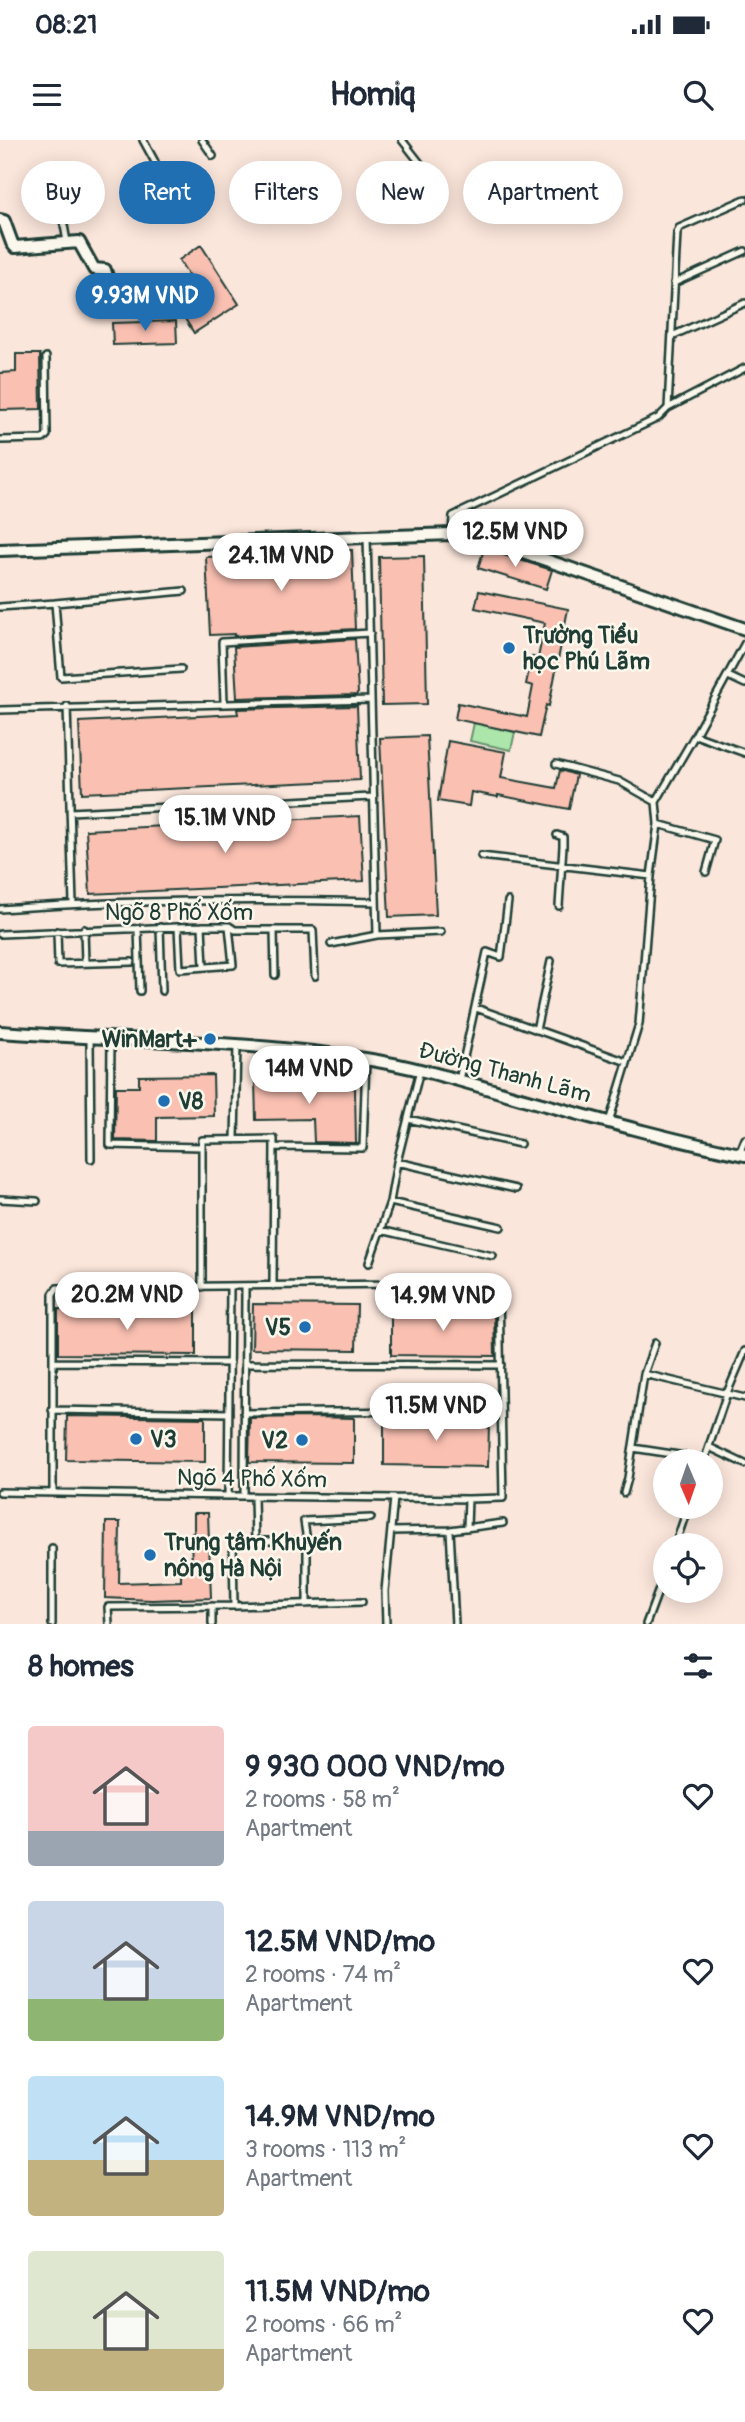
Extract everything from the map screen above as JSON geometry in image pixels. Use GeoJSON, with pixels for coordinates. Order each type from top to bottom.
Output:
{"type":"FeatureCollection","features":[{"type":"Feature","properties":{"kind":"street"},"geometry":{"type":"LineString","coordinates":[[0,220],[4,221],[15,247],[79,242],[93,268],[105,270],[109,283]]}},
{"type":"Feature","properties":{"kind":"street"},"geometry":{"type":"LineString","coordinates":[[0,550],[367,536],[453,538],[503,545],[745,629]]}},
{"type":"Feature","properties":{"kind":"street","name":"Đường Thanh Lãm"},"geometry":{"type":"LineString","coordinates":[[0,1032],[237,1045],[366,1059],[421,1070],[609,1122],[742,1155]]}},
{"type":"Feature","properties":{"kind":"lane"},"geometry":{"type":"LineString","coordinates":[[143,140],[154,161]]}},
{"type":"Feature","properties":{"kind":"lane"},"geometry":{"type":"LineString","coordinates":[[202,140],[213,156]]}},
{"type":"Feature","properties":{"kind":"lane"},"geometry":{"type":"LineString","coordinates":[[402,140],[418,161]]}},
{"type":"Feature","properties":{"kind":"lane"},"geometry":{"type":"LineString","coordinates":[[668,408],[677,233],[679,228],[745,199]]}},
{"type":"Feature","properties":{"kind":"lane"},"geometry":{"type":"LineString","coordinates":[[64,224],[67,242]]}},
{"type":"Feature","properties":{"kind":"lane"},"geometry":{"type":"LineString","coordinates":[[674,283],[745,251]]}},
{"type":"Feature","properties":{"kind":"lane"},"geometry":{"type":"LineString","coordinates":[[671,336],[745,303]]}},
{"type":"Feature","properties":{"kind":"lane"},"geometry":{"type":"LineString","coordinates":[[0,440],[43,439],[47,435],[46,357]]}},
{"type":"Feature","properties":{"kind":"lane"},"geometry":{"type":"LineString","coordinates":[[453,538],[453,516],[658,418],[668,408],[745,368]]}},
{"type":"Feature","properties":{"kind":"lane"},"geometry":{"type":"LineString","coordinates":[[367,536],[377,935]]}},
{"type":"Feature","properties":{"kind":"lane"},"geometry":{"type":"LineString","coordinates":[[0,607],[184,590]]}},
{"type":"Feature","properties":{"kind":"lane"},"geometry":{"type":"LineString","coordinates":[[55,603],[61,677],[181,668]]}},
{"type":"Feature","properties":{"kind":"lane"},"geometry":{"type":"LineString","coordinates":[[224,703],[222,642],[370,633]]}},
{"type":"Feature","properties":{"kind":"lane"},"geometry":{"type":"LineString","coordinates":[[609,1122],[639,1024],[650,876],[658,824],[656,802],[745,643]]}},
{"type":"Feature","properties":{"kind":"lane"},"geometry":{"type":"LineString","coordinates":[[728,676],[745,684]]}},
{"type":"Feature","properties":{"kind":"lane"},"geometry":{"type":"LineString","coordinates":[[0,710],[67,706],[371,700]]}},
{"type":"Feature","properties":{"kind":"lane"},"geometry":{"type":"LineString","coordinates":[[67,706],[73,904]]}},
{"type":"Feature","properties":{"kind":"lane"},"geometry":{"type":"LineString","coordinates":[[695,735],[745,753]]}},
{"type":"Feature","properties":{"kind":"lane"},"geometry":{"type":"LineString","coordinates":[[556,764],[619,781],[656,802]]}},
{"type":"Feature","properties":{"kind":"lane"},"geometry":{"type":"LineString","coordinates":[[70,812],[372,797]]}},
{"type":"Feature","properties":{"kind":"lane"},"geometry":{"type":"LineString","coordinates":[[658,824],[715,840],[706,872]]}},
{"type":"Feature","properties":{"kind":"lane"},"geometry":{"type":"LineString","coordinates":[[557,835],[562,837],[563,866],[559,906]]}},
{"type":"Feature","properties":{"kind":"lane"},"geometry":{"type":"LineString","coordinates":[[481,856],[650,876]]}},
{"type":"Feature","properties":{"kind":"lane"},"geometry":{"type":"LineString","coordinates":[[0,909],[237,899],[375,902]]}},
{"type":"Feature","properties":{"kind":"lane"},"geometry":{"type":"LineString","coordinates":[[459,1080],[487,953],[501,957],[508,901]]}},
{"type":"Feature","properties":{"kind":"lane"},"geometry":{"type":"LineString","coordinates":[[202,926],[204,967]]}},
{"type":"Feature","properties":{"kind":"lane","name":"Ngõ 8 Phố Xốm"},"geometry":{"type":"LineString","coordinates":[[0,934],[202,926],[229,926],[235,930],[313,930],[316,976]]}},
{"type":"Feature","properties":{"kind":"lane"},"geometry":{"type":"LineString","coordinates":[[178,927],[180,969],[233,965],[229,926]]}},
{"type":"Feature","properties":{"kind":"lane"},"geometry":{"type":"LineString","coordinates":[[160,927],[162,990]]}},
{"type":"Feature","properties":{"kind":"lane"},"geometry":{"type":"LineString","coordinates":[[138,928],[140,991]]}},
{"type":"Feature","properties":{"kind":"lane"},"geometry":{"type":"LineString","coordinates":[[84,929],[85,963]]}},
{"type":"Feature","properties":{"kind":"lane"},"geometry":{"type":"LineString","coordinates":[[57,930],[58,964],[132,962]]}},
{"type":"Feature","properties":{"kind":"lane"},"geometry":{"type":"LineString","coordinates":[[274,930],[275,975]]}},
{"type":"Feature","properties":{"kind":"lane"},"geometry":{"type":"LineString","coordinates":[[331,944],[377,935],[441,932]]}},
{"type":"Feature","properties":{"kind":"lane"},"geometry":{"type":"LineString","coordinates":[[536,1030],[551,961]]}},
{"type":"Feature","properties":{"kind":"lane"},"geometry":{"type":"LineString","coordinates":[[476,1008],[627,1062]]}},
{"type":"Feature","properties":{"kind":"lane"},"geometry":{"type":"LineString","coordinates":[[90,1039],[91,1159]]}},
{"type":"Feature","properties":{"kind":"lane"},"geometry":{"type":"LineString","coordinates":[[111,1040],[110,1145],[202,1147]]}},
{"type":"Feature","properties":{"kind":"lane"},"geometry":{"type":"LineString","coordinates":[[236,1140],[237,1045]]}},
{"type":"Feature","properties":{"kind":"lane"},"geometry":{"type":"LineString","coordinates":[[274,1147],[363,1148],[366,1059]]}},
{"type":"Feature","properties":{"kind":"lane"},"geometry":{"type":"LineString","coordinates":[[369,1263],[390,1202],[397,1162],[421,1070]]}},
{"type":"Feature","properties":{"kind":"lane"},"geometry":{"type":"LineString","coordinates":[[408,1119],[520,1144]]}},
{"type":"Feature","properties":{"kind":"lane"},"geometry":{"type":"LineString","coordinates":[[202,1287],[202,1140],[274,1139],[273,1286]]}},
{"type":"Feature","properties":{"kind":"lane"},"geometry":{"type":"LineString","coordinates":[[742,1155],[745,1139]]}},
{"type":"Feature","properties":{"kind":"lane"},"geometry":{"type":"LineString","coordinates":[[397,1162],[516,1189]]}},
{"type":"Feature","properties":{"kind":"lane"},"geometry":{"type":"LineString","coordinates":[[0,1199],[37,1201]]}},
{"type":"Feature","properties":{"kind":"lane"},"geometry":{"type":"LineString","coordinates":[[390,1202],[501,1227]]}},
{"type":"Feature","properties":{"kind":"lane"},"geometry":{"type":"LineString","coordinates":[[380,1230],[493,1255]]}},
{"type":"Feature","properties":{"kind":"lane"},"geometry":{"type":"LineString","coordinates":[[53,1493],[53,1294],[57,1288],[496,1286],[500,1295],[501,1410],[244,1413]]}},
{"type":"Feature","properties":{"kind":"lane"},"geometry":{"type":"LineString","coordinates":[[228,1496],[230,1287]]}},
{"type":"Feature","properties":{"kind":"lane"},"geometry":{"type":"LineString","coordinates":[[244,1496],[245,1287]]}},
{"type":"Feature","properties":{"kind":"lane"},"geometry":{"type":"LineString","coordinates":[[624,1493],[644,1374],[655,1343]]}},
{"type":"Feature","properties":{"kind":"lane"},"geometry":{"type":"LineString","coordinates":[[745,1351],[727,1393],[709,1447],[745,1464]]}},
{"type":"Feature","properties":{"kind":"lane"},"geometry":{"type":"LineString","coordinates":[[52,1362],[230,1363]]}},
{"type":"Feature","properties":{"kind":"lane"},"geometry":{"type":"LineString","coordinates":[[245,1364],[501,1365]]}},
{"type":"Feature","properties":{"kind":"lane"},"geometry":{"type":"LineString","coordinates":[[644,1374],[745,1398]]}},
{"type":"Feature","properties":{"kind":"lane"},"geometry":{"type":"LineString","coordinates":[[52,1410],[229,1413]]}},
{"type":"Feature","properties":{"kind":"lane","name":"Ngõ 4 Phố Xốm"},"geometry":{"type":"LineString","coordinates":[[0,1492],[503,1498],[501,1410]]}},
{"type":"Feature","properties":{"kind":"lane"},"geometry":{"type":"LineString","coordinates":[[633,1448],[653,1451]]}},
{"type":"Feature","properties":{"kind":"lane"},"geometry":{"type":"LineString","coordinates":[[254,1496],[255,1541]]}},
{"type":"Feature","properties":{"kind":"lane"},"geometry":{"type":"LineString","coordinates":[[386,1624],[385,1591],[394,1498]]}},
{"type":"Feature","properties":{"kind":"lane"},"geometry":{"type":"LineString","coordinates":[[467,1528],[468,1499]]}},
{"type":"Feature","properties":{"kind":"lane"},"geometry":{"type":"LineString","coordinates":[[307,1604],[307,1541],[304,1521],[371,1518]]}},
{"type":"Feature","properties":{"kind":"lane"},"geometry":{"type":"LineString","coordinates":[[390,1531],[450,1530],[503,1523]]}},
{"type":"Feature","properties":{"kind":"lane"},"geometry":{"type":"LineString","coordinates":[[450,1530],[455,1624]]}},
{"type":"Feature","properties":{"kind":"lane"},"geometry":{"type":"LineString","coordinates":[[234,1606],[233,1544],[255,1541],[307,1541]]}},
{"type":"Feature","properties":{"kind":"lane"},"geometry":{"type":"LineString","coordinates":[[52,1548],[52,1624]]}},
{"type":"Feature","properties":{"kind":"lane"},"geometry":{"type":"LineString","coordinates":[[108,1624],[108,1607],[362,1602]]}},
{"type":"Feature","properties":{"kind":"lane"},"geometry":{"type":"LineString","coordinates":[[646,1624],[654,1603]]}},
{"type":"Feature","properties":{"kind":"lane"},"geometry":{"type":"LineString","coordinates":[[212,1606],[212,1624]]}},
{"type":"Feature","properties":{"kind":"green space"},"geometry":{"type":"Polygon","coordinates":[[[474,723],[515,732],[511,750],[470,741],[474,723]]]}},
{"type":"Feature","properties":{"kind":"building"},"geometry":{"type":"Polygon","coordinates":[[[201,245],[239,304],[194,333],[182,314],[204,300],[179,260],[201,245]]]}},
{"type":"Feature","properties":{"kind":"building"},"geometry":{"type":"Polygon","coordinates":[[[176,321],[177,343],[113,345],[112,323],[176,321]]]}},
{"type":"Feature","properties":{"kind":"building"},"geometry":{"type":"Polygon","coordinates":[[[16,354],[40,354],[41,409],[0,410],[0,373],[16,372],[16,354]]]}},
{"type":"Feature","properties":{"kind":"building"},"geometry":{"type":"Polygon","coordinates":[[[484,549],[552,570],[546,589],[478,568],[484,549]]]}},
{"type":"Feature","properties":{"kind":"building"},"geometry":{"type":"Polygon","coordinates":[[[352,550],[355,629],[210,635],[206,557],[352,550]]]}},
{"type":"Feature","properties":{"kind":"building"},"geometry":{"type":"Polygon","coordinates":[[[424,556],[427,704],[382,705],[379,557],[424,556]]]}},
{"type":"Feature","properties":{"kind":"building"},"geometry":{"type":"Polygon","coordinates":[[[479,591],[568,609],[549,706],[546,705],[539,737],[455,719],[458,703],[527,717],[533,686],[526,684],[532,657],[538,658],[545,623],[475,608],[479,591]]]}},
{"type":"Feature","properties":{"kind":"building"},"geometry":{"type":"Polygon","coordinates":[[[355,639],[356,695],[237,698],[234,647],[355,639]]]}},
{"type":"Feature","properties":{"kind":"building"},"geometry":{"type":"Polygon","coordinates":[[[357,706],[360,780],[82,793],[79,722],[238,714],[237,709],[357,706]]]}},
{"type":"Feature","properties":{"kind":"building"},"geometry":{"type":"Polygon","coordinates":[[[427,736],[436,915],[389,917],[380,738],[427,736]]]}},
{"type":"Feature","properties":{"kind":"building"},"geometry":{"type":"Polygon","coordinates":[[[448,741],[506,752],[501,778],[556,788],[560,770],[576,775],[569,809],[471,792],[469,806],[438,801],[448,741]]]}},
{"type":"Feature","properties":{"kind":"building"},"geometry":{"type":"Polygon","coordinates":[[[360,816],[364,881],[90,894],[86,830],[360,816]]]}},
{"type":"Feature","properties":{"kind":"building","name":"V8"},"geometry":{"type":"Polygon","coordinates":[[[213,1075],[214,1116],[157,1117],[157,1141],[115,1140],[116,1087],[139,1087],[139,1076],[213,1075]]]}},
{"type":"Feature","properties":{"kind":"building"},"geometry":{"type":"Polygon","coordinates":[[[330,1078],[330,1088],[355,1088],[356,1143],[314,1142],[313,1119],[256,1120],[255,1079],[330,1078]]]}},
{"type":"Feature","properties":{"kind":"building","name":"V5"},"geometry":{"type":"Polygon","coordinates":[[[253,1304],[357,1305],[356,1350],[252,1349],[253,1304]]]}},
{"type":"Feature","properties":{"kind":"building"},"geometry":{"type":"Polygon","coordinates":[[[58,1309],[196,1310],[196,1355],[58,1354],[58,1309]]]}},
{"type":"Feature","properties":{"kind":"building"},"geometry":{"type":"Polygon","coordinates":[[[391,1310],[494,1311],[495,1356],[391,1355],[391,1310]]]}},
{"type":"Feature","properties":{"kind":"building","name":"V3"},"geometry":{"type":"Polygon","coordinates":[[[67,1416],[205,1418],[205,1462],[66,1460],[67,1416]]]}},
{"type":"Feature","properties":{"kind":"building","name":"V2"},"geometry":{"type":"Polygon","coordinates":[[[250,1418],[354,1418],[354,1463],[249,1462],[250,1418]]]}},
{"type":"Feature","properties":{"kind":"building"},"geometry":{"type":"Polygon","coordinates":[[[384,1420],[489,1422],[488,1467],[384,1465],[384,1420]]]}},
{"type":"Feature","properties":{"kind":"building"},"geometry":{"type":"Polygon","coordinates":[[[194,1513],[208,1513],[211,1598],[105,1598],[106,1522],[120,1522],[119,1583],[181,1581],[181,1569],[192,1569],[191,1533],[194,1533],[194,1513]]]}},
{"type":"Feature","properties":{"kind":"place","name":"Trường Tiểu học Phú Lãm"},"geometry":{"type":"Point","coordinates":[509,648]}},
{"type":"Feature","properties":{"kind":"place","name":"WinMart+"},"geometry":{"type":"Point","coordinates":[210,1039]}},
{"type":"Feature","properties":{"kind":"place","name":"V8"},"geometry":{"type":"Point","coordinates":[164,1101]}},
{"type":"Feature","properties":{"kind":"place","name":"V5"},"geometry":{"type":"Point","coordinates":[305,1327]}},
{"type":"Feature","properties":{"kind":"place","name":"V3"},"geometry":{"type":"Point","coordinates":[136,1439]}},
{"type":"Feature","properties":{"kind":"place","name":"V2"},"geometry":{"type":"Point","coordinates":[302,1440]}},
{"type":"Feature","properties":{"kind":"place","name":"Trung tâm Khuyến nông Hà Nội"},"geometry":{"type":"Point","coordinates":[150,1555]}}]}
